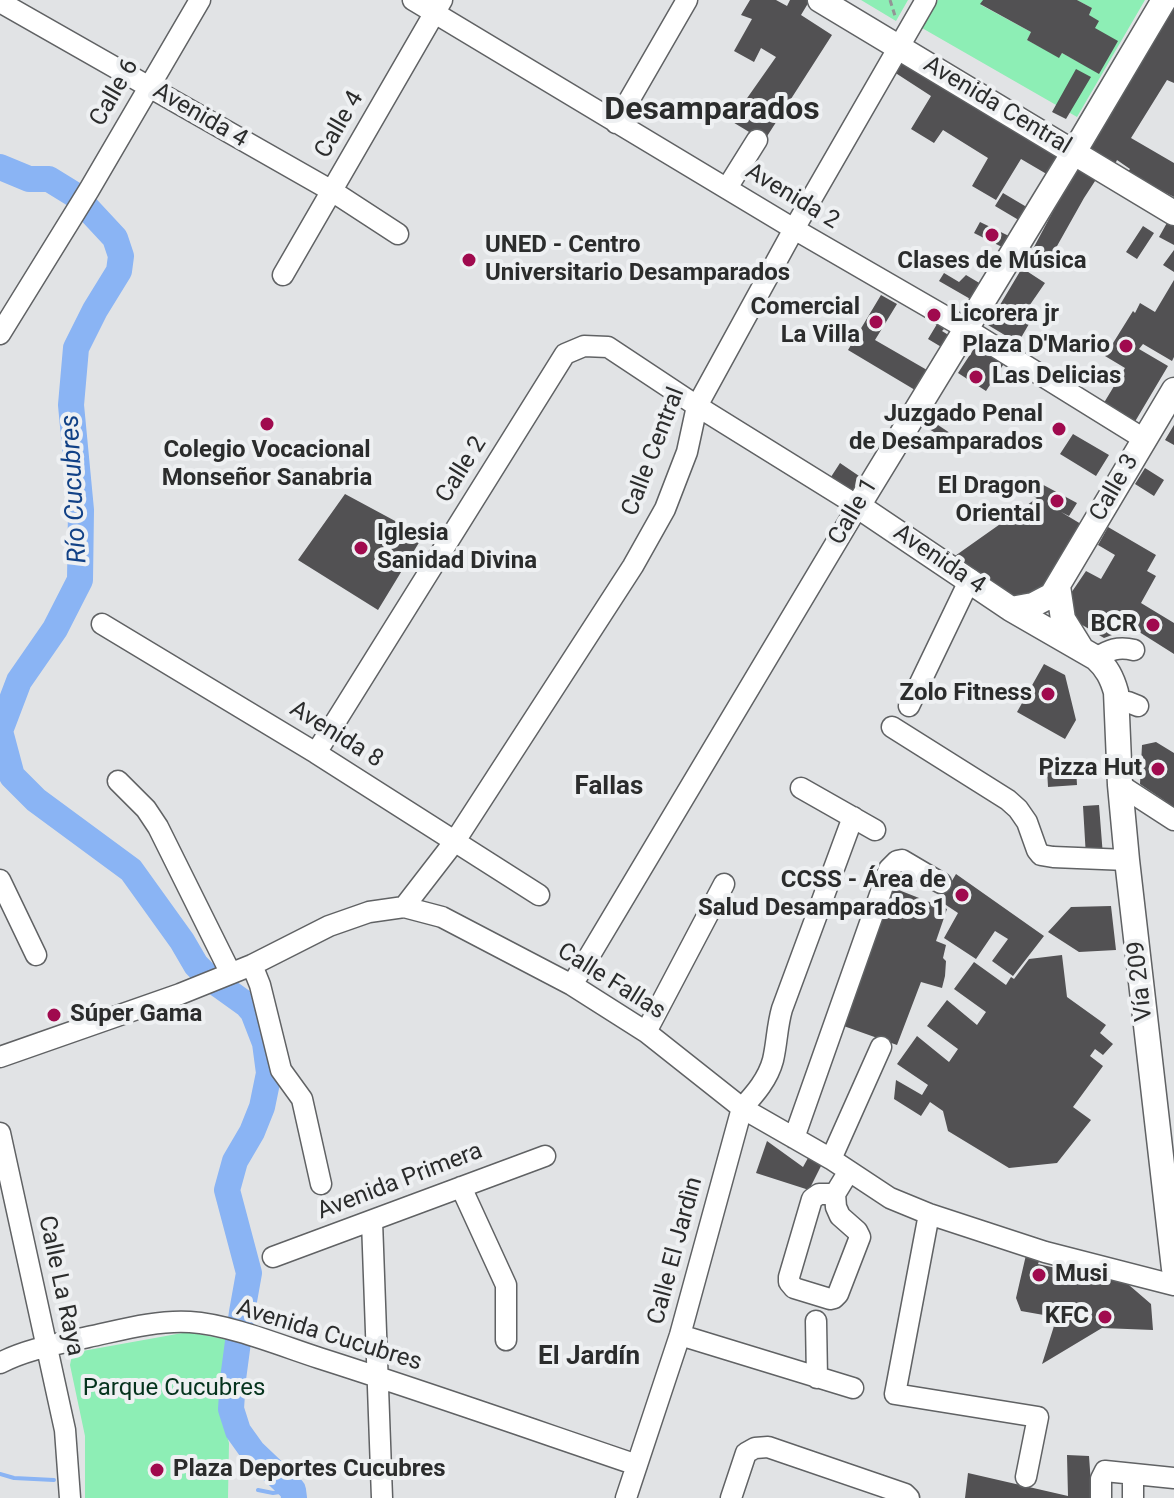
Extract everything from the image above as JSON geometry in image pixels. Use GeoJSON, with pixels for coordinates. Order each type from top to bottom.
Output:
{"type":"FeatureCollection","features":[{"type":"Feature","properties":{"kind":"main road","name":"Avenida Central"},"geometry":{"type":"LineString","coordinates":[[820,0],[899,37],[1074,152],[1174,213]]}},
{"type":"Feature","properties":{"kind":"main road","name":"Calle 1"},"geometry":{"type":"LineString","coordinates":[[858,506],[1164,0]]}},
{"type":"Feature","properties":{"kind":"main road","name":"Calle 3"},"geometry":{"type":"LineString","coordinates":[[1058,586],[1174,390]]}},
{"type":"Feature","properties":{"kind":"main road","name":"Avenida 4"},"geometry":{"type":"LineString","coordinates":[[858,506],[1011,609],[1109,657]]}},
{"type":"Feature","properties":{"kind":"main road"},"geometry":{"type":"LineString","coordinates":[[1011,609],[1043,601],[1058,586]]}},
{"type":"Feature","properties":{"kind":"main road"},"geometry":{"type":"LineString","coordinates":[[1058,586],[1063,619],[1109,657]]}},
{"type":"Feature","properties":{"kind":"main road","name":"Vía 209"},"geometry":{"type":"LineString","coordinates":[[1109,657],[1112,679],[1123,709],[1120,785],[1174,1269]]}},
{"type":"Feature","properties":{"kind":"street","name":"Calle 6"},"geometry":{"type":"LineString","coordinates":[[0,334],[200,0]]}},
{"type":"Feature","properties":{"kind":"street","name":"Avenida 2"},"geometry":{"type":"LineString","coordinates":[[413,0],[438,6],[616,123],[965,328],[1144,439]]}},
{"type":"Feature","properties":{"kind":"street"},"geometry":{"type":"LineString","coordinates":[[616,123],[687,0]]}},
{"type":"Feature","properties":{"kind":"street","name":"Calle Central"},"geometry":{"type":"LineString","coordinates":[[404,907],[455,841],[633,566],[665,509],[687,452],[697,406],[899,37],[926,0]]}},
{"type":"Feature","properties":{"kind":"street","name":"Avenida 4"},"geometry":{"type":"LineString","coordinates":[[0,2],[332,191],[398,234]]}},
{"type":"Feature","properties":{"kind":"street","name":"Calle 4"},"geometry":{"type":"LineString","coordinates":[[283,275],[438,6]]}},
{"type":"Feature","properties":{"kind":"street"},"geometry":{"type":"LineString","coordinates":[[727,188],[757,140]]}},
{"type":"Feature","properties":{"kind":"street","name":"Avenida 4"},"geometry":{"type":"LineString","coordinates":[[584,346],[608,347],[858,506]]}},
{"type":"Feature","properties":{"kind":"street","name":"Calle 2"},"geometry":{"type":"LineString","coordinates":[[316,753],[565,354],[584,346]]}},
{"type":"Feature","properties":{"kind":"street","name":"Calle 1"},"geometry":{"type":"LineString","coordinates":[[572,985],[858,506]]}},
{"type":"Feature","properties":{"kind":"street"},"geometry":{"type":"LineString","coordinates":[[909,706],[970,579]]}},
{"type":"Feature","properties":{"kind":"street","name":"Avenida 8"},"geometry":{"type":"LineString","coordinates":[[102,624],[316,753],[539,895]]}},
{"type":"Feature","properties":{"kind":"street"},"geometry":{"type":"LineString","coordinates":[[892,727],[1008,800],[1027,822],[1041,855],[1127,860]]}},
{"type":"Feature","properties":{"kind":"street"},"geometry":{"type":"LineString","coordinates":[[118,781],[146,809],[158,827],[227,973]]}},
{"type":"Feature","properties":{"kind":"street"},"geometry":{"type":"LineString","coordinates":[[1120,785],[1174,820]]}},
{"type":"Feature","properties":{"kind":"street"},"geometry":{"type":"LineString","coordinates":[[801,788],[875,830]]}},
{"type":"Feature","properties":{"kind":"street"},"geometry":{"type":"LineString","coordinates":[[742,1108],[759,1089],[773,1059],[782,1009],[853,817]]}},
{"type":"Feature","properties":{"kind":"street"},"geometry":{"type":"LineString","coordinates":[[794,1138],[889,869],[902,860],[941,883]]}},
{"type":"Feature","properties":{"kind":"street"},"geometry":{"type":"LineString","coordinates":[[0,880],[36,955]]}},
{"type":"Feature","properties":{"kind":"street"},"geometry":{"type":"LineString","coordinates":[[646,1032],[724,884]]}},
{"type":"Feature","properties":{"kind":"street","name":"Calle Fallas"},"geometry":{"type":"LineString","coordinates":[[0,1057],[180,994],[252,965],[329,926],[369,912],[404,907],[442,917],[572,985],[646,1032],[742,1108],[831,1159],[890,1198],[1045,1252],[1174,1285]]}},
{"type":"Feature","properties":{"kind":"street"},"geometry":{"type":"LineString","coordinates":[[252,965],[281,1070],[302,1099],[321,1184]]}},
{"type":"Feature","properties":{"kind":"street"},"geometry":{"type":"LineString","coordinates":[[831,1159],[881,1047]]}},
{"type":"Feature","properties":{"kind":"street","name":"Calle El Jardìn"},"geometry":{"type":"LineString","coordinates":[[626,1498],[680,1335],[742,1108]]}},
{"type":"Feature","properties":{"kind":"street","name":"Calle La Raya"},"geometry":{"type":"LineString","coordinates":[[0,1133],[65,1430],[70,1498]]}},
{"type":"Feature","properties":{"kind":"street","name":"Avenida Primera"},"geometry":{"type":"LineString","coordinates":[[273,1257],[545,1156]]}},
{"type":"Feature","properties":{"kind":"street"},"geometry":{"type":"LineString","coordinates":[[835,1194],[819,1194],[812,1199],[789,1277],[794,1288],[830,1299],[838,1294],[860,1237],[840,1216],[836,1207],[835,1194],[849,1171]]}},
{"type":"Feature","properties":{"kind":"street"},"geometry":{"type":"LineString","coordinates":[[461,1187],[506,1285],[506,1340]]}},
{"type":"Feature","properties":{"kind":"street"},"geometry":{"type":"LineString","coordinates":[[929,1214],[895,1394],[1038,1417],[1026,1477]]}},
{"type":"Feature","properties":{"kind":"street"},"geometry":{"type":"LineString","coordinates":[[372,1221],[382,1498]]}},
{"type":"Feature","properties":{"kind":"street"},"geometry":{"type":"LineString","coordinates":[[816,1321],[817,1378]]}},
{"type":"Feature","properties":{"kind":"street","name":"Avenida Cucubres"},"geometry":{"type":"LineString","coordinates":[[0,1363],[15,1355],[134,1327],[192,1322],[253,1337],[378,1377],[637,1465]]}},
{"type":"Feature","properties":{"kind":"street"},"geometry":{"type":"LineString","coordinates":[[680,1335],[853,1388]]}},
{"type":"Feature","properties":{"kind":"street"},"geometry":{"type":"LineString","coordinates":[[731,1498],[746,1453],[755,1448],[768,1447],[905,1494],[909,1498]]}},
{"type":"Feature","properties":{"kind":"street"},"geometry":{"type":"LineString","coordinates":[[1101,1498],[1101,1479],[1105,1471],[1174,1478]]}},
{"type":"Feature","properties":{"kind":"street"},"geometry":{"type":"LineString","coordinates":[[1133,1474],[1133,1498]]}},
{"type":"Feature","properties":{"kind":"path"},"geometry":{"type":"LineString","coordinates":[[890,0],[899,37]]}},
{"type":"Feature","properties":{"kind":"green space"},"geometry":{"type":"Polygon","coordinates":[[[861,0],[908,0],[896,21],[861,0]]]}},
{"type":"Feature","properties":{"kind":"green space"},"geometry":{"type":"Polygon","coordinates":[[[938,0],[983,0],[981,5],[1031,32],[1027,40],[1059,57],[1062,53],[1099,73],[1095,28],[1089,15],[1092,8],[1077,0],[1145,0],[1077,117],[922,28],[938,0]]]}},
{"type":"Feature","properties":{"kind":"green space","name":"Parque Cucubres"},"geometry":{"type":"Polygon","coordinates":[[[188,1332],[234,1341],[224,1424],[229,1443],[228,1498],[85,1498],[85,1436],[70,1365],[72,1355],[188,1332]]]}},
{"type":"Feature","properties":{"kind":"building"},"geometry":{"type":"Polygon","coordinates":[[[750,0],[776,0],[787,6],[790,0],[810,0],[801,15],[832,35],[764,141],[731,121],[776,57],[761,48],[754,62],[734,51],[752,19],[741,15],[750,0]]]}},
{"type":"Feature","properties":{"kind":"building"},"geometry":{"type":"Polygon","coordinates":[[[983,0],[1077,0],[1092,8],[1089,15],[1099,21],[1095,28],[1118,41],[1099,74],[1062,53],[1059,58],[1027,40],[1031,32],[980,4],[983,0]]]}},
{"type":"Feature","properties":{"kind":"building"},"geometry":{"type":"Polygon","coordinates":[[[1174,6],[1174,83],[1167,80],[1131,138],[1174,163],[1174,197],[1127,173],[1130,169],[1117,160],[1114,166],[1092,154],[1090,149],[1174,6]]]}},
{"type":"Feature","properties":{"kind":"building"},"geometry":{"type":"Polygon","coordinates":[[[905,59],[1058,154],[1050,176],[1021,159],[996,200],[972,186],[988,158],[943,130],[934,143],[911,129],[931,96],[894,72],[905,59]]]}},
{"type":"Feature","properties":{"kind":"building"},"geometry":{"type":"Polygon","coordinates":[[[1076,69],[1091,77],[1066,119],[1052,112],[1076,69]]]}},
{"type":"Feature","properties":{"kind":"building"},"geometry":{"type":"Polygon","coordinates":[[[1081,168],[1097,178],[1043,271],[1026,262],[1075,170],[1081,168]]]}},
{"type":"Feature","properties":{"kind":"building"},"geometry":{"type":"Polygon","coordinates":[[[1003,193],[1030,209],[1022,222],[995,206],[1003,193]]]}},
{"type":"Feature","properties":{"kind":"building"},"geometry":{"type":"Polygon","coordinates":[[[1168,221],[1174,224],[1174,245],[1159,237],[1168,221]]]}},
{"type":"Feature","properties":{"kind":"building","name":"Clases de Música"},"geometry":{"type":"Polygon","coordinates":[[[980,222],[1009,236],[1004,248],[974,233],[980,222]]]}},
{"type":"Feature","properties":{"kind":"building"},"geometry":{"type":"Polygon","coordinates":[[[1143,226],[1154,233],[1137,259],[1126,252],[1143,226]]]}},
{"type":"Feature","properties":{"kind":"building"},"geometry":{"type":"Polygon","coordinates":[[[1174,250],[1174,272],[1163,265],[1174,250]]]}},
{"type":"Feature","properties":{"kind":"building"},"geometry":{"type":"Polygon","coordinates":[[[1022,268],[1045,283],[1025,312],[1033,317],[1018,343],[988,325],[1022,268]]]}},
{"type":"Feature","properties":{"kind":"building"},"geometry":{"type":"Polygon","coordinates":[[[944,273],[959,282],[966,275],[981,284],[972,300],[939,281],[944,273]]]}},
{"type":"Feature","properties":{"kind":"building"},"geometry":{"type":"Polygon","coordinates":[[[1174,280],[1174,357],[1172,361],[1143,344],[1139,349],[1168,366],[1133,425],[1102,406],[1125,368],[1105,356],[1140,303],[1155,312],[1174,280]]]}},
{"type":"Feature","properties":{"kind":"building","name":"Comercial La Villa"},"geometry":{"type":"Polygon","coordinates":[[[881,295],[897,304],[875,340],[927,370],[915,390],[848,350],[881,295]]]}},
{"type":"Feature","properties":{"kind":"building"},"geometry":{"type":"Polygon","coordinates":[[[937,324],[950,336],[943,348],[928,339],[937,324]]]}},
{"type":"Feature","properties":{"kind":"building"},"geometry":{"type":"Polygon","coordinates":[[[977,344],[1005,362],[986,391],[958,373],[977,344]]]}},
{"type":"Feature","properties":{"kind":"building"},"geometry":{"type":"Polygon","coordinates":[[[929,419],[956,437],[952,443],[924,426],[929,419]]]}},
{"type":"Feature","properties":{"kind":"building"},"geometry":{"type":"Polygon","coordinates":[[[1174,425],[1174,445],[1165,440],[1174,425]]]}},
{"type":"Feature","properties":{"kind":"building"},"geometry":{"type":"Polygon","coordinates":[[[1073,434],[1109,455],[1096,476],[1060,454],[1073,434]]]}},
{"type":"Feature","properties":{"kind":"building"},"geometry":{"type":"Polygon","coordinates":[[[840,463],[862,478],[851,495],[829,480],[840,463]]]}},
{"type":"Feature","properties":{"kind":"building"},"geometry":{"type":"Polygon","coordinates":[[[1145,468],[1164,480],[1154,496],[1135,484],[1145,468]]]}},
{"type":"Feature","properties":{"kind":"building"},"geometry":{"type":"Polygon","coordinates":[[[1036,481],[1077,503],[1069,516],[1061,512],[1091,530],[1032,606],[945,563],[1037,498],[1029,494],[1036,481]]]}},
{"type":"Feature","properties":{"kind":"building","name":"Iglesia Sanidad Divina"},"geometry":{"type":"Polygon","coordinates":[[[345,494],[423,536],[378,610],[298,560],[345,494]]]}},
{"type":"Feature","properties":{"kind":"building"},"geometry":{"type":"Polygon","coordinates":[[[1108,527],[1156,555],[1147,571],[1156,576],[1141,603],[1174,623],[1174,654],[1125,623],[1120,632],[1104,638],[1069,617],[1067,599],[1086,571],[1101,579],[1115,555],[1098,545],[1108,527]]]}},
{"type":"Feature","properties":{"kind":"building","name":"Zolo Fitness"},"geometry":{"type":"Polygon","coordinates":[[[1044,664],[1065,675],[1076,720],[1065,739],[1017,712],[1044,664]]]}},
{"type":"Feature","properties":{"kind":"building","name":"Pizza Hut"},"geometry":{"type":"Polygon","coordinates":[[[1156,742],[1174,753],[1174,807],[1140,784],[1142,745],[1156,742]]]}},
{"type":"Feature","properties":{"kind":"building"},"geometry":{"type":"Polygon","coordinates":[[[1076,767],[1077,785],[1048,787],[1047,769],[1076,767]]]}},
{"type":"Feature","properties":{"kind":"building"},"geometry":{"type":"Polygon","coordinates":[[[1099,805],[1103,856],[1086,857],[1083,806],[1099,805]]]}},
{"type":"Feature","properties":{"kind":"building"},"geometry":{"type":"Polygon","coordinates":[[[956,874],[1044,936],[1013,976],[992,961],[1008,939],[995,931],[976,959],[944,938],[958,913],[940,901],[956,874]]]}},
{"type":"Feature","properties":{"kind":"building"},"geometry":{"type":"Polygon","coordinates":[[[886,885],[947,909],[936,941],[946,945],[942,988],[921,982],[897,1045],[838,1024],[886,885]]]}},
{"type":"Feature","properties":{"kind":"building"},"geometry":{"type":"Polygon","coordinates":[[[1111,906],[1116,950],[1079,952],[1048,932],[1071,907],[1111,906]]]}},
{"type":"Feature","properties":{"kind":"building"},"geometry":{"type":"Polygon","coordinates":[[[1062,955],[1067,997],[1106,1025],[1100,1033],[1113,1044],[1103,1055],[1095,1049],[1090,1056],[1103,1066],[1073,1107],[1091,1120],[1057,1163],[1009,1168],[948,1131],[943,1111],[930,1102],[921,1116],[894,1099],[896,1080],[922,1095],[928,1085],[897,1064],[917,1036],[949,1062],[958,1049],[927,1026],[947,1000],[977,1025],[986,1012],[954,989],[974,962],[1006,985],[1029,959],[1062,955]]]}},
{"type":"Feature","properties":{"kind":"building"},"geometry":{"type":"Polygon","coordinates":[[[767,1141],[803,1167],[808,1158],[821,1166],[809,1190],[756,1173],[767,1141]]]}},
{"type":"Feature","properties":{"kind":"building","name":"KFC"},"geometry":{"type":"Polygon","coordinates":[[[1026,1255],[1040,1259],[1038,1264],[1122,1279],[1151,1304],[1153,1330],[1102,1328],[1042,1364],[1060,1307],[1055,1317],[1021,1311],[1016,1298],[1026,1255]]]}},
{"type":"Feature","properties":{"kind":"building"},"geometry":{"type":"Polygon","coordinates":[[[1067,1455],[1089,1456],[1092,1498],[965,1498],[968,1473],[1068,1496],[1067,1455]]]}},
{"type":"Feature","properties":{"kind":"waterway","name":"Río Cucubres"},"geometry":{"type":"LineString","coordinates":[[0,167],[29,179],[49,179],[75,195],[115,238],[121,256],[119,271],[76,348],[71,405],[81,510],[80,580],[55,629],[19,681],[0,731],[12,776],[36,800],[131,870],[196,965],[253,1012],[265,1043],[269,1073],[262,1107],[235,1161],[227,1190],[249,1273],[231,1409],[238,1431],[253,1452],[293,1490],[294,1498]]}},
{"type":"Feature","properties":{"kind":"waterway"},"geometry":{"type":"LineString","coordinates":[[0,1474],[14,1478],[54,1480]]}},
{"type":"Feature","properties":{"kind":"waterway"},"geometry":{"type":"LineString","coordinates":[[258,1490],[273,1493],[293,1490]]}},
{"type":"Feature","properties":{"kind":"place","name":"Clases de Música"},"geometry":{"type":"Point","coordinates":[992,235]}},
{"type":"Feature","properties":{"kind":"place","name":"UNED - Centro Universitario Desamparados"},"geometry":{"type":"Point","coordinates":[469,260]}},
{"type":"Feature","properties":{"kind":"place","name":"Licorera jr"},"geometry":{"type":"Point","coordinates":[934,315]}},
{"type":"Feature","properties":{"kind":"place","name":"Comercial La Villa"},"geometry":{"type":"Point","coordinates":[876,322]}},
{"type":"Feature","properties":{"kind":"place","name":"Plaza D'Mario"},"geometry":{"type":"Point","coordinates":[1126,346]}},
{"type":"Feature","properties":{"kind":"place","name":"Las Delicias"},"geometry":{"type":"Point","coordinates":[976,377]}},
{"type":"Feature","properties":{"kind":"place","name":"Colegio Vocacional Monseñor Sanabria"},"geometry":{"type":"Point","coordinates":[267,424]}},
{"type":"Feature","properties":{"kind":"place","name":"Juzgado Penal de Desamparados"},"geometry":{"type":"Point","coordinates":[1059,429]}},
{"type":"Feature","properties":{"kind":"place","name":"El Dragon Oriental"},"geometry":{"type":"Point","coordinates":[1057,501]}},
{"type":"Feature","properties":{"kind":"place","name":"Iglesia Sanidad Divina"},"geometry":{"type":"Point","coordinates":[361,548]}},
{"type":"Feature","properties":{"kind":"place","name":"BCR"},"geometry":{"type":"Point","coordinates":[1153,625]}},
{"type":"Feature","properties":{"kind":"place","name":"Zolo Fitness"},"geometry":{"type":"Point","coordinates":[1048,694]}},
{"type":"Feature","properties":{"kind":"place","name":"Pizza Hut"},"geometry":{"type":"Point","coordinates":[1158,769]}},
{"type":"Feature","properties":{"kind":"place","name":"CCSS - Área de Salud Desamparados 1"},"geometry":{"type":"Point","coordinates":[962,895]}},
{"type":"Feature","properties":{"kind":"place","name":"Súper Gama"},"geometry":{"type":"Point","coordinates":[54,1015]}},
{"type":"Feature","properties":{"kind":"place","name":"Musi"},"geometry":{"type":"Point","coordinates":[1039,1275]}},
{"type":"Feature","properties":{"kind":"place","name":"KFC"},"geometry":{"type":"Point","coordinates":[1105,1317]}},
{"type":"Feature","properties":{"kind":"place","name":"Plaza Deportes Cucubres"},"geometry":{"type":"Point","coordinates":[157,1470]}},
{"type":"Feature","properties":{"kind":"district","name":"Desamparados"},"geometry":{"type":"Point","coordinates":[712,111]}},
{"type":"Feature","properties":{"kind":"district","name":"Fallas"},"geometry":{"type":"Point","coordinates":[609,787]}},
{"type":"Feature","properties":{"kind":"district","name":"El Jardín"},"geometry":{"type":"Point","coordinates":[589,1357]}}]}
